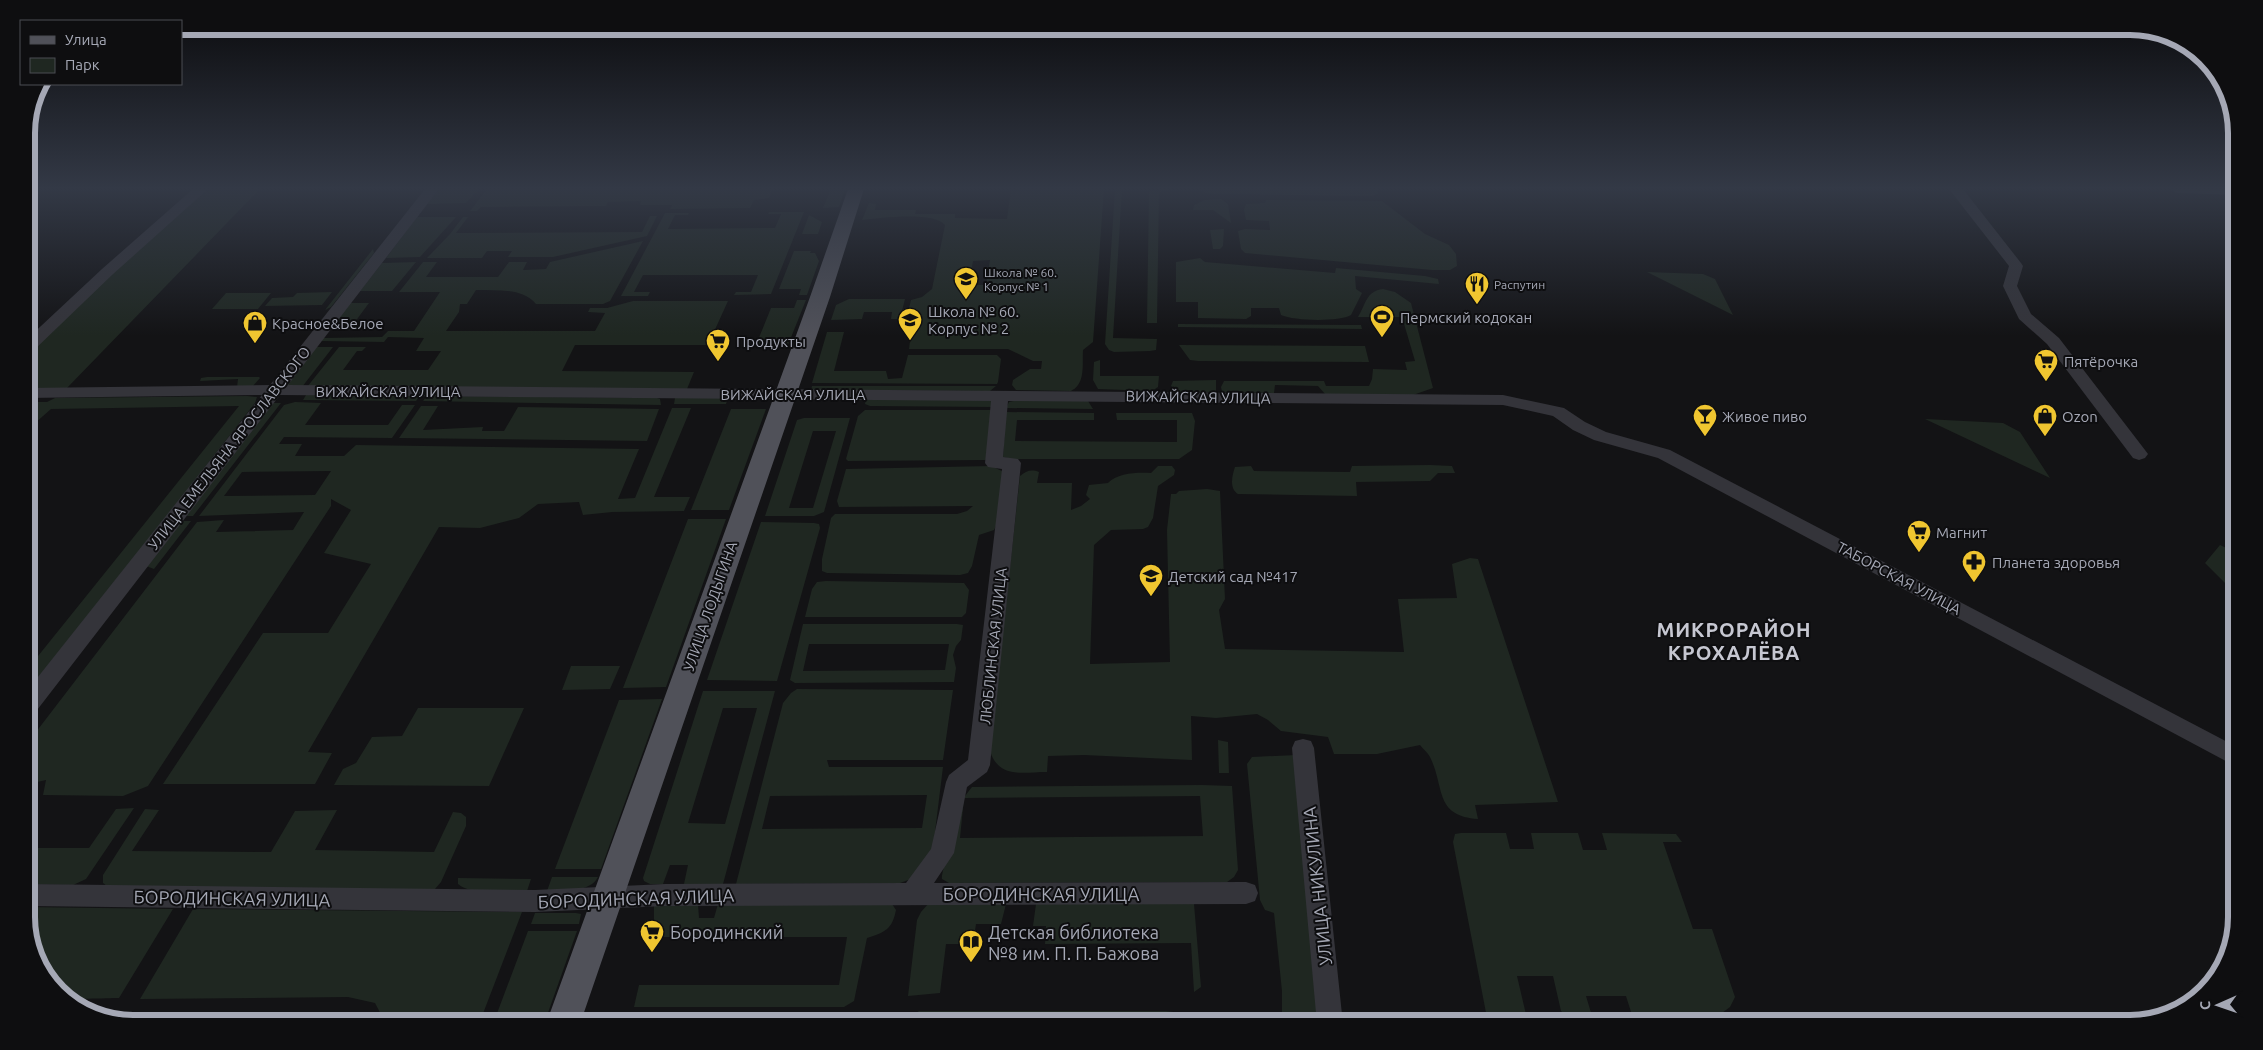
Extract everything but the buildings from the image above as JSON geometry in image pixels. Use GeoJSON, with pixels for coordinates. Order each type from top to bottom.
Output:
{"type":"FeatureCollection","features":[{"type":"Feature","properties":{"kind":"main road","name":"УЛИЦА ЛОДЫГИНА"},"geometry":{"type":"LineString","coordinates":[[567,1015],[839,238]]}},
{"type":"Feature","properties":{"kind":"street"},"geometry":{"type":"LineString","coordinates":[[35,340],[145,238]]}},
{"type":"Feature","properties":{"kind":"street","name":"УЛИЦА ЕМЕЛЬЯНА ЯРОСЛАВСКОГО"},"geometry":{"type":"LineString","coordinates":[[35,696],[393,238]]}},
{"type":"Feature","properties":{"kind":"street"},"geometry":{"type":"LineString","coordinates":[[1994,238],[2016,266],[2010,286],[2024,316],[2053,342],[2139,454]]}},
{"type":"Feature","properties":{"kind":"street","name":"ВИЖАЙСКАЯ УЛИЦА"},"geometry":{"type":"LineString","coordinates":[[35,393],[274,390],[1503,400],[1558,412]]}},
{"type":"Feature","properties":{"kind":"street","name":"ЛЮБЛИНСКАЯ УЛИЦА"},"geometry":{"type":"LineString","coordinates":[[912,894],[942,852],[956,782],[979,765],[1012,463],[994,463],[1000,395]]}},
{"type":"Feature","properties":{"kind":"street","name":"ТАБОРСКАЯ УЛИЦА"},"geometry":{"type":"LineString","coordinates":[[1558,412],[1579,426],[1600,436],[1664,454],[2228,753]]}},
{"type":"Feature","properties":{"kind":"street","name":"УЛИЦА НИКУЛИНА"},"geometry":{"type":"LineString","coordinates":[[1304,748],[1329,1015]]}},
{"type":"Feature","properties":{"kind":"street","name":"БОРОДИНСКАЯ УЛИЦА"},"geometry":{"type":"LineString","coordinates":[[35,895],[440,901],[608,899],[656,895],[1246,893]]}},
{"type":"Feature","properties":{"kind":"green space"},"geometry":{"type":"Polygon","coordinates":[[[152,238],[212,238],[66,389],[35,389],[35,346],[152,238]]]}},
{"type":"Feature","properties":{"kind":"green space"},"geometry":{"type":"Polygon","coordinates":[[[401,238],[437,238],[420,257],[386,258],[401,238]]]}},
{"type":"Feature","properties":{"kind":"green space"},"geometry":{"type":"Polygon","coordinates":[[[446,238],[638,238],[553,257],[508,257],[512,251],[487,251],[482,258],[427,258],[446,238]]]}},
{"type":"Feature","properties":{"kind":"green space"},"geometry":{"type":"Polygon","coordinates":[[[652,238],[794,238],[771,294],[734,295],[736,292],[751,292],[758,275],[643,275],[634,292],[650,292],[648,296],[621,296],[652,238]]]}},
{"type":"Feature","properties":{"kind":"green space","name":"Школа № 60. Корпус № 1"},"geometry":{"type":"Polygon","coordinates":[[[942,238],[1100,238],[1093,342],[1083,350],[1081,379],[1076,388],[1071,391],[1016,390],[1012,385],[1013,380],[1030,369],[1041,369],[1042,361],[1033,361],[1008,349],[909,349],[911,333],[909,329],[904,329],[911,300],[922,297],[932,289],[942,238]],[[990,260],[973,261],[969,285],[986,285],[990,260]]]}},
{"type":"Feature","properties":{"kind":"green space"},"geometry":{"type":"Polygon","coordinates":[[[1112,238],[1119,238],[1113,338],[1157,339],[1156,350],[1114,352],[1109,350],[1105,344],[1112,238]]]}},
{"type":"Feature","properties":{"kind":"green space"},"geometry":{"type":"Polygon","coordinates":[[[1148,238],[1158,238],[1157,323],[1147,323],[1148,238]]]}},
{"type":"Feature","properties":{"kind":"green space"},"geometry":{"type":"Polygon","coordinates":[[[1211,238],[1223,238],[1223,246],[1220,249],[1213,249],[1211,238]]]}},
{"type":"Feature","properties":{"kind":"green space"},"geometry":{"type":"Polygon","coordinates":[[[1239,238],[1434,238],[1449,245],[1456,254],[1457,266],[1450,270],[1432,270],[1245,253],[1241,249],[1239,238]]]}},
{"type":"Feature","properties":{"kind":"green space"},"geometry":{"type":"Polygon","coordinates":[[[643,241],[610,301],[603,304],[536,304],[524,295],[516,292],[476,290],[467,304],[460,304],[459,312],[446,331],[595,331],[605,313],[588,312],[590,308],[607,308],[633,301],[728,301],[708,345],[575,345],[562,371],[694,372],[687,389],[307,387],[339,347],[366,347],[362,351],[357,351],[343,370],[428,370],[441,351],[416,351],[424,338],[388,337],[384,342],[320,341],[323,338],[382,337],[388,331],[414,331],[440,292],[399,292],[423,262],[437,262],[426,277],[498,277],[509,262],[527,262],[523,270],[546,269],[550,262],[643,241]]]}},
{"type":"Feature","properties":{"kind":"green space"},"geometry":{"type":"Polygon","coordinates":[[[373,249],[374,253],[331,307],[325,310],[373,249]]]}},
{"type":"Feature","properties":{"kind":"green space"},"geometry":{"type":"Polygon","coordinates":[[[794,251],[811,251],[810,253],[815,253],[819,261],[807,295],[799,295],[801,289],[779,289],[794,251]]]}},
{"type":"Feature","properties":{"kind":"green space"},"geometry":{"type":"Polygon","coordinates":[[[1200,258],[1205,262],[1335,273],[1336,268],[1425,276],[1438,279],[1439,284],[1355,276],[1356,289],[1362,293],[1351,315],[1337,319],[1296,319],[1281,315],[1279,308],[1251,308],[1251,316],[1246,319],[1198,318],[1198,302],[1176,302],[1176,262],[1200,258]]]}},
{"type":"Feature","properties":{"kind":"green space"},"geometry":{"type":"Polygon","coordinates":[[[416,262],[392,291],[360,291],[382,263],[416,262]]]}},
{"type":"Feature","properties":{"kind":"green space"},"geometry":{"type":"Polygon","coordinates":[[[1647,272],[1703,274],[1715,279],[1733,315],[1647,272]]]}},
{"type":"Feature","properties":{"kind":"green space"},"geometry":{"type":"Polygon","coordinates":[[[1383,289],[1395,292],[1411,303],[1433,388],[1413,395],[1325,394],[1318,386],[1275,385],[1274,393],[1222,392],[1221,387],[1224,381],[1324,381],[1326,386],[1369,386],[1373,369],[1407,370],[1405,362],[1415,361],[1402,317],[1358,317],[1370,295],[1377,290],[1383,289]]]}},
{"type":"Feature","properties":{"kind":"green space"},"geometry":{"type":"Polygon","coordinates":[[[332,292],[322,305],[265,306],[272,298],[293,297],[297,293],[332,292]]]}},
{"type":"Feature","properties":{"kind":"green space"},"geometry":{"type":"Polygon","coordinates":[[[226,293],[271,293],[258,309],[212,309],[226,293]]]}},
{"type":"Feature","properties":{"kind":"green space"},"geometry":{"type":"Polygon","coordinates":[[[849,299],[905,299],[900,319],[891,319],[892,312],[864,312],[862,319],[831,320],[836,305],[849,299]]]}},
{"type":"Feature","properties":{"kind":"green space"},"geometry":{"type":"Polygon","coordinates":[[[797,300],[806,300],[788,345],[756,345],[771,308],[794,308],[797,300]]]}},
{"type":"Feature","properties":{"kind":"green space"},"geometry":{"type":"Polygon","coordinates":[[[350,303],[369,303],[349,330],[329,330],[350,303]]]}},
{"type":"Feature","properties":{"kind":"green space"},"geometry":{"type":"Polygon","coordinates":[[[1178,324],[1361,325],[1362,329],[1178,327],[1178,324]]]}},
{"type":"Feature","properties":{"kind":"green space"},"geometry":{"type":"Polygon","coordinates":[[[827,332],[844,332],[834,371],[886,371],[888,379],[902,378],[908,355],[997,355],[1001,359],[998,382],[997,384],[812,383],[827,332]]]}},
{"type":"Feature","properties":{"kind":"green space"},"geometry":{"type":"Polygon","coordinates":[[[1179,345],[1365,346],[1369,362],[1198,361],[1190,360],[1179,345]]]}},
{"type":"Feature","properties":{"kind":"green space"},"geometry":{"type":"Polygon","coordinates":[[[316,347],[333,347],[302,387],[290,387],[287,384],[316,347]]]}},
{"type":"Feature","properties":{"kind":"green space"},"geometry":{"type":"Polygon","coordinates":[[[1100,360],[1100,376],[1159,376],[1158,387],[1152,391],[1098,389],[1093,380],[1094,362],[1100,360]]]}},
{"type":"Feature","properties":{"kind":"green space"},"geometry":{"type":"Polygon","coordinates":[[[201,378],[260,378],[253,386],[237,387],[238,379],[200,381],[201,378]]]}},
{"type":"Feature","properties":{"kind":"green space"},"geometry":{"type":"Polygon","coordinates":[[[1216,380],[1216,392],[1179,392],[1171,386],[1173,381],[1216,380]]]}},
{"type":"Feature","properties":{"kind":"green space"},"geometry":{"type":"Polygon","coordinates":[[[812,386],[996,386],[990,391],[811,390],[812,386]]]}},
{"type":"Feature","properties":{"kind":"green space"},"geometry":{"type":"Polygon","coordinates":[[[306,395],[420,396],[416,401],[303,400],[306,395]]]}},
{"type":"Feature","properties":{"kind":"green space"},"geometry":{"type":"Polygon","coordinates":[[[427,396],[657,398],[660,399],[661,405],[423,401],[427,396]]]}},
{"type":"Feature","properties":{"kind":"green space"},"geometry":{"type":"Polygon","coordinates":[[[257,397],[255,403],[35,683],[35,660],[239,406],[51,409],[35,423],[35,402],[47,402],[55,398],[257,397]]]}},
{"type":"Feature","properties":{"kind":"green space"},"geometry":{"type":"Polygon","coordinates":[[[675,398],[728,398],[726,404],[674,404],[675,398]]]}},
{"type":"Feature","properties":{"kind":"green space"},"geometry":{"type":"Polygon","coordinates":[[[866,399],[990,400],[995,407],[870,406],[865,404],[866,399]]]}},
{"type":"Feature","properties":{"kind":"green space"},"geometry":{"type":"Polygon","coordinates":[[[1018,400],[1088,401],[1093,409],[1006,408],[1009,402],[1018,400]]]}},
{"type":"Feature","properties":{"kind":"green space"},"geometry":{"type":"Polygon","coordinates":[[[295,402],[321,403],[305,425],[388,425],[402,405],[415,405],[392,438],[284,437],[279,444],[302,444],[295,456],[344,456],[356,445],[639,449],[618,499],[635,498],[672,408],[691,408],[654,497],[690,497],[684,511],[612,512],[583,515],[579,502],[538,504],[519,518],[480,528],[439,527],[308,752],[332,753],[315,784],[163,784],[263,633],[328,633],[371,564],[324,553],[351,510],[331,499],[331,506],[148,786],[123,796],[43,795],[46,780],[35,783],[35,733],[197,522],[224,520],[216,532],[293,530],[304,512],[199,516],[284,405],[295,402]],[[331,471],[242,472],[224,496],[315,495],[331,471]]]}},
{"type":"Feature","properties":{"kind":"green space"},"geometry":{"type":"Polygon","coordinates":[[[272,403],[281,403],[193,516],[185,516],[272,403]]]}},
{"type":"Feature","properties":{"kind":"green space"},"geometry":{"type":"Polygon","coordinates":[[[421,406],[438,406],[423,430],[483,427],[482,431],[504,431],[518,407],[659,409],[647,441],[399,438],[421,406]]]}},
{"type":"Feature","properties":{"kind":"green space"},"geometry":{"type":"Polygon","coordinates":[[[731,409],[766,409],[729,510],[691,510],[731,409]]]}},
{"type":"Feature","properties":{"kind":"green space"},"geometry":{"type":"Polygon","coordinates":[[[865,410],[994,410],[989,458],[985,460],[848,461],[846,459],[858,416],[865,410]]]}},
{"type":"Feature","properties":{"kind":"green space"},"geometry":{"type":"Polygon","coordinates":[[[1006,412],[1094,413],[1094,420],[1017,420],[1015,441],[1177,442],[1177,420],[1117,420],[1116,413],[1192,413],[1195,421],[1192,450],[1179,459],[1012,459],[1003,457],[1006,412]]]}},
{"type":"Feature","properties":{"kind":"green space"},"geometry":{"type":"Polygon","coordinates":[[[804,418],[850,418],[824,512],[814,516],[765,516],[797,420],[804,418]],[[813,431],[789,508],[813,508],[836,431],[813,431]]]}},
{"type":"Feature","properties":{"kind":"green space"},"geometry":{"type":"Polygon","coordinates":[[[1925,419],[2003,423],[2020,432],[2050,478],[1925,419]]]}},
{"type":"Feature","properties":{"kind":"green space"},"geometry":{"type":"Polygon","coordinates":[[[991,466],[1004,472],[1000,518],[994,530],[979,535],[972,566],[968,573],[960,575],[827,573],[822,571],[822,559],[831,518],[835,514],[957,514],[967,511],[973,506],[839,507],[837,501],[846,469],[991,466]]]}},
{"type":"Feature","properties":{"kind":"green space"},"geometry":{"type":"Polygon","coordinates":[[[1158,466],[1172,466],[1175,470],[1174,475],[1158,486],[1153,518],[1148,527],[1143,529],[1111,530],[1094,545],[1090,664],[1170,662],[1167,530],[1171,494],[1176,494],[1179,491],[1207,489],[1220,491],[1225,599],[1219,610],[1225,649],[1404,652],[1398,599],[1457,598],[1452,564],[1470,558],[1478,559],[1558,802],[1475,805],[1478,819],[1464,817],[1447,806],[1435,768],[1430,757],[1420,745],[1377,754],[1334,754],[1328,737],[1281,731],[1257,714],[1216,718],[1191,716],[1192,760],[1084,755],[1048,756],[1047,772],[1012,772],[999,766],[990,751],[1020,476],[1034,471],[1039,472],[1037,483],[1072,483],[1071,510],[1081,506],[1090,499],[1086,495],[1089,485],[1108,483],[1117,477],[1128,474],[1151,473],[1158,466]]]}},
{"type":"Feature","properties":{"kind":"green space"},"geometry":{"type":"Polygon","coordinates":[[[1251,466],[1254,471],[1350,472],[1352,466],[1452,466],[1455,473],[1438,473],[1430,481],[1356,482],[1357,496],[1238,494],[1232,485],[1235,467],[1251,466]]]}},
{"type":"Feature","properties":{"kind":"green space"},"geometry":{"type":"Polygon","coordinates":[[[688,519],[726,519],[666,687],[623,688],[688,519]]]}},
{"type":"Feature","properties":{"kind":"green space"},"geometry":{"type":"Polygon","coordinates":[[[181,521],[191,521],[154,569],[146,566],[181,521]]]}},
{"type":"Feature","properties":{"kind":"green space"},"geometry":{"type":"Polygon","coordinates":[[[761,522],[814,523],[819,524],[820,528],[777,681],[707,680],[761,522]]]}},
{"type":"Feature","properties":{"kind":"green space"},"geometry":{"type":"Polygon","coordinates":[[[2220,545],[2228,549],[2228,586],[2205,563],[2220,545]]]}},
{"type":"Feature","properties":{"kind":"green space"},"geometry":{"type":"Polygon","coordinates":[[[817,582],[964,583],[969,590],[966,613],[962,617],[805,617],[812,589],[817,582]]]}},
{"type":"Feature","properties":{"kind":"green space"},"geometry":{"type":"Polygon","coordinates":[[[803,624],[963,625],[961,640],[956,646],[953,655],[956,668],[954,682],[795,683],[790,680],[803,624]],[[809,644],[803,671],[945,670],[949,644],[809,644]]]}},
{"type":"Feature","properties":{"kind":"green space"},"geometry":{"type":"Polygon","coordinates":[[[571,666],[620,666],[610,689],[562,690],[571,666]]]}},
{"type":"Feature","properties":{"kind":"green space"},"geometry":{"type":"Polygon","coordinates":[[[797,689],[953,690],[943,760],[827,760],[829,767],[943,767],[933,848],[911,879],[900,883],[736,884],[783,703],[797,689]],[[927,795],[770,796],[762,829],[922,828],[927,795]]]}},
{"type":"Feature","properties":{"kind":"green space"},"geometry":{"type":"Polygon","coordinates":[[[703,691],[775,691],[723,884],[684,884],[688,865],[670,865],[663,884],[650,884],[644,881],[643,878],[703,691]],[[723,708],[688,823],[725,824],[757,708],[723,708]]]}},
{"type":"Feature","properties":{"kind":"green space"},"geometry":{"type":"Polygon","coordinates":[[[662,699],[601,869],[555,869],[619,700],[662,699]]]}},
{"type":"Feature","properties":{"kind":"green space"},"geometry":{"type":"Polygon","coordinates":[[[418,708],[524,708],[489,786],[334,785],[343,769],[356,763],[372,737],[402,736],[418,708]]]}},
{"type":"Feature","properties":{"kind":"green space"},"geometry":{"type":"Polygon","coordinates":[[[1218,740],[1228,742],[1229,773],[1219,773],[1218,740]]]}},
{"type":"Feature","properties":{"kind":"green space"},"geometry":{"type":"Polygon","coordinates":[[[1296,755],[1319,999],[1317,1015],[1282,1015],[1282,991],[1274,913],[1265,910],[1260,900],[1247,764],[1252,757],[1296,755]]]}},
{"type":"Feature","properties":{"kind":"green space"},"geometry":{"type":"Polygon","coordinates":[[[1232,786],[1238,870],[1234,877],[1227,882],[949,883],[942,879],[944,866],[963,800],[964,798],[966,795],[972,787],[1232,786]],[[1200,796],[964,798],[960,838],[1203,836],[1200,796]]]}},
{"type":"Feature","properties":{"kind":"green space"},"geometry":{"type":"Polygon","coordinates":[[[134,808],[86,879],[73,885],[35,884],[35,848],[89,848],[116,809],[134,808]]]}},
{"type":"Feature","properties":{"kind":"green space"},"geometry":{"type":"Polygon","coordinates":[[[145,809],[159,810],[132,851],[271,852],[295,811],[337,810],[315,850],[434,852],[453,812],[461,813],[466,817],[466,826],[441,882],[435,889],[425,892],[107,886],[103,883],[103,875],[145,809]]]}},
{"type":"Feature","properties":{"kind":"green space"},"geometry":{"type":"Polygon","coordinates":[[[1506,833],[1510,849],[1534,849],[1531,833],[1578,833],[1583,850],[1607,850],[1602,833],[1676,834],[1682,842],[1663,842],[1693,929],[1712,929],[1735,997],[1730,1007],[1719,1015],[1632,1015],[1626,996],[1586,996],[1592,1015],[1565,1015],[1561,1011],[1553,976],[1517,976],[1526,1015],[1486,1015],[1453,842],[1455,834],[1506,833]]]}},
{"type":"Feature","properties":{"kind":"green space"},"geometry":{"type":"Polygon","coordinates":[[[552,877],[598,877],[589,886],[576,890],[547,891],[552,877]]]}},
{"type":"Feature","properties":{"kind":"green space"},"geometry":{"type":"Polygon","coordinates":[[[458,878],[531,879],[527,891],[491,892],[464,888],[458,884],[458,878]]]}},
{"type":"Feature","properties":{"kind":"green space"},"geometry":{"type":"Polygon","coordinates":[[[654,904],[698,904],[699,918],[714,918],[718,904],[892,904],[896,910],[892,922],[887,929],[867,938],[854,1001],[844,1007],[634,1007],[639,985],[839,985],[847,937],[654,937],[654,904]]]}},
{"type":"Feature","properties":{"kind":"green space"},"geometry":{"type":"Polygon","coordinates":[[[928,904],[1006,904],[1001,924],[976,924],[973,944],[946,944],[940,993],[908,996],[917,920],[928,904]]]}},
{"type":"Feature","properties":{"kind":"green space"},"geometry":{"type":"Polygon","coordinates":[[[1036,904],[1194,904],[1201,987],[1194,992],[1191,943],[1045,944],[1046,926],[1033,926],[1036,904]]]}},
{"type":"Feature","properties":{"kind":"green space"},"geometry":{"type":"Polygon","coordinates":[[[35,907],[173,909],[119,998],[78,998],[73,995],[55,977],[42,955],[36,930],[35,907]]]}},
{"type":"Feature","properties":{"kind":"green space"},"geometry":{"type":"Polygon","coordinates":[[[193,909],[522,912],[482,1015],[381,1015],[375,1003],[348,997],[140,999],[193,909]]]}},
{"type":"Feature","properties":{"kind":"green space"},"geometry":{"type":"Polygon","coordinates":[[[535,913],[581,914],[579,924],[531,924],[535,913]]]}},
{"type":"Feature","properties":{"kind":"green space"},"geometry":{"type":"Polygon","coordinates":[[[528,931],[577,931],[547,1015],[496,1015],[528,931]]]}},
{"type":"Feature","properties":{"kind":"green space"},"geometry":{"type":"Polygon","coordinates":[[[919,1011],[1166,1011],[1196,1015],[914,1015],[919,1011]]]}},
{"type":"Feature","properties":{"kind":"green space"},"geometry":{"type":"Polygon","coordinates":[[[894,1012],[896,1014],[896,1015],[883,1015],[894,1012]]]}},
{"type":"Feature","properties":{"kind":"place","name":"Школа № 60. Корпус № 1"},"geometry":{"type":"Point","coordinates":[966,300]}},
{"type":"Feature","properties":{"kind":"place","name":"Распутин"},"geometry":{"type":"Point","coordinates":[1477,305]}},
{"type":"Feature","properties":{"kind":"place","name":"Пермский кодокан"},"geometry":{"type":"Point","coordinates":[1382,338]}},
{"type":"Feature","properties":{"kind":"place","name":"Школа № 60. Корпус № 2"},"geometry":{"type":"Point","coordinates":[910,341]}},
{"type":"Feature","properties":{"kind":"place","name":"Красное&Белое"},"geometry":{"type":"Point","coordinates":[255,344]}},
{"type":"Feature","properties":{"kind":"place","name":"Продукты"},"geometry":{"type":"Point","coordinates":[718,362]}},
{"type":"Feature","properties":{"kind":"place","name":"Пятёрочка"},"geometry":{"type":"Point","coordinates":[2046,382]}},
{"type":"Feature","properties":{"kind":"place","name":"Живое пиво"},"geometry":{"type":"Point","coordinates":[1705,437]}},
{"type":"Feature","properties":{"kind":"place","name":"Ozon"},"geometry":{"type":"Point","coordinates":[2045,437]}},
{"type":"Feature","properties":{"kind":"place","name":"Магнит"},"geometry":{"type":"Point","coordinates":[1919,553]}},
{"type":"Feature","properties":{"kind":"place","name":"Планета здоровья"},"geometry":{"type":"Point","coordinates":[1974,583]}},
{"type":"Feature","properties":{"kind":"place","name":"Детский сад №417"},"geometry":{"type":"Point","coordinates":[1151,597]}},
{"type":"Feature","properties":{"kind":"place","name":"Бородинский"},"geometry":{"type":"Point","coordinates":[652,953]}},
{"type":"Feature","properties":{"kind":"place","name":"Детская библиотека №8 им. П. П. Бажова"},"geometry":{"type":"Point","coordinates":[971,963]}},
{"type":"Feature","properties":{"kind":"district","name":"МИКРОРАЙОН КРОХАЛЁВА"},"geometry":{"type":"Point","coordinates":[1734,640]}}]}
